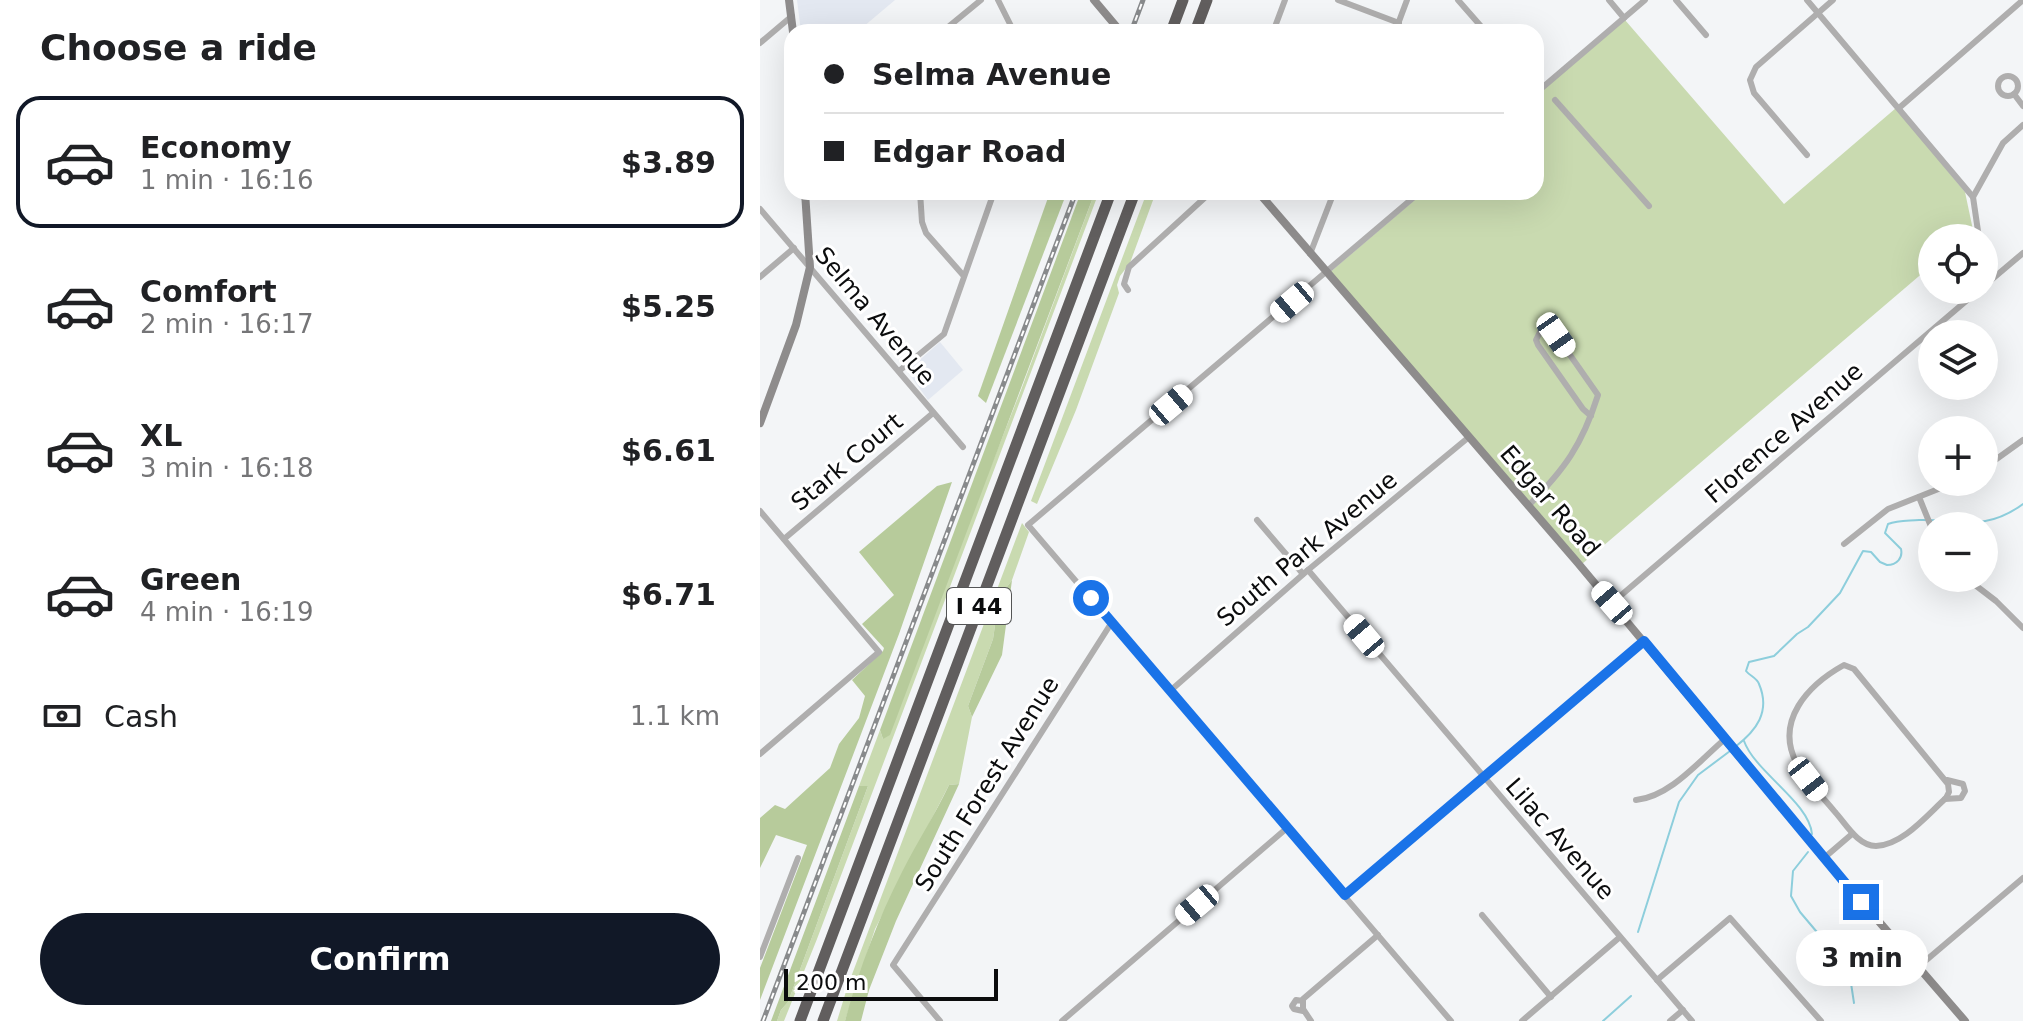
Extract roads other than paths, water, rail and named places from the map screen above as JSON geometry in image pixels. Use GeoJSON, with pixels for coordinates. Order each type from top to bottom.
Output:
{"type":"FeatureCollection","features":[{"type":"Feature","properties":{"kind":"highway"},"geometry":{"type":"LineString","coordinates":[[1174,24],[1183,0]]}},
{"type":"Feature","properties":{"kind":"highway"},"geometry":{"type":"LineString","coordinates":[[1198,24],[1207,0]]}},
{"type":"Feature","properties":{"kind":"highway","name":"I 44"},"geometry":{"type":"LineString","coordinates":[[800,1021],[1108,200]]}},
{"type":"Feature","properties":{"kind":"highway","name":"I 44"},"geometry":{"type":"LineString","coordinates":[[823,1021],[1132,200]]}},
{"type":"Feature","properties":{"kind":"street"},"geometry":{"type":"LineString","coordinates":[[789,0],[792,24]]}},
{"type":"Feature","properties":{"kind":"street"},"geometry":{"type":"LineString","coordinates":[[952,24],[981,0]]}},
{"type":"Feature","properties":{"kind":"street"},"geometry":{"type":"LineString","coordinates":[[998,0],[1010,24]]}},
{"type":"Feature","properties":{"kind":"street"},"geometry":{"type":"LineString","coordinates":[[1094,0],[1114,24]]}},
{"type":"Feature","properties":{"kind":"street"},"geometry":{"type":"LineString","coordinates":[[1276,24],[1285,0]]}},
{"type":"Feature","properties":{"kind":"street"},"geometry":{"type":"LineString","coordinates":[[1338,0],[1399,23],[1407,0]]}},
{"type":"Feature","properties":{"kind":"street"},"geometry":{"type":"LineString","coordinates":[[1458,0],[1479,24]]}},
{"type":"Feature","properties":{"kind":"street"},"geometry":{"type":"LineString","coordinates":[[1609,0],[1624,18]]}},
{"type":"Feature","properties":{"kind":"street"},"geometry":{"type":"LineString","coordinates":[[1544,86],[1645,0]]}},
{"type":"Feature","properties":{"kind":"street"},"geometry":{"type":"LineString","coordinates":[[1676,0],[1706,35]]}},
{"type":"Feature","properties":{"kind":"street"},"geometry":{"type":"LineString","coordinates":[[1807,0],[1973,197],[1977,224]]}},
{"type":"Feature","properties":{"kind":"street"},"geometry":{"type":"LineString","coordinates":[[1807,155],[1754,93],[1750,80],[1756,67],[1833,0]]}},
{"type":"Feature","properties":{"kind":"street"},"geometry":{"type":"LineString","coordinates":[[1899,108],[2023,0]]}},
{"type":"Feature","properties":{"kind":"street"},"geometry":{"type":"LineString","coordinates":[[760,43],[792,16]]}},
{"type":"Feature","properties":{"kind":"street"},"geometry":{"type":"LineString","coordinates":[[2014,94],[2023,106]]}},
{"type":"Feature","properties":{"kind":"street"},"geometry":{"type":"LineString","coordinates":[[1555,100],[1649,206]]}},
{"type":"Feature","properties":{"kind":"street"},"geometry":{"type":"LineString","coordinates":[[1973,197],[2003,143],[2023,125]]}},
{"type":"Feature","properties":{"kind":"street"},"geometry":{"type":"LineString","coordinates":[[760,423],[796,325],[810,267],[806,200]]}},
{"type":"Feature","properties":{"kind":"street"},"geometry":{"type":"LineString","coordinates":[[921,200],[926,233],[963,275]]}},
{"type":"Feature","properties":{"kind":"street"},"geometry":{"type":"LineString","coordinates":[[899,371],[944,334],[991,200]]}},
{"type":"Feature","properties":{"kind":"street"},"geometry":{"type":"LineString","coordinates":[[1128,290],[1124,284],[1129,267],[1202,200]]}},
{"type":"Feature","properties":{"kind":"street","name":"Edgar Road"},"geometry":{"type":"LineString","coordinates":[[1265,200],[1612,603],[1958,1019]]}},
{"type":"Feature","properties":{"kind":"street"},"geometry":{"type":"LineString","coordinates":[[1310,254],[1331,200]]}},
{"type":"Feature","properties":{"kind":"street"},"geometry":{"type":"LineString","coordinates":[[1411,200],[1028,525],[1451,1021]]}},
{"type":"Feature","properties":{"kind":"street","name":"Selma Avenue"},"geometry":{"type":"LineString","coordinates":[[760,209],[963,447]]}},
{"type":"Feature","properties":{"kind":"street"},"geometry":{"type":"LineString","coordinates":[[760,277],[794,248]]}},
{"type":"Feature","properties":{"kind":"street"},"geometry":{"type":"LineString","coordinates":[[1998,274],[2023,253]]}},
{"type":"Feature","properties":{"kind":"street","name":"Florence Avenue"},"geometry":{"type":"LineString","coordinates":[[1612,603],[1963,304]]}},
{"type":"Feature","properties":{"kind":"street"},"geometry":{"type":"LineString","coordinates":[[1528,506],[1566,466],[1591,416],[1598,395],[1556,335],[1548,329],[1540,332],[1537,335],[1538,345],[1591,416]]}},
{"type":"Feature","properties":{"kind":"street","name":"Stark Court"},"geometry":{"type":"LineString","coordinates":[[784,539],[933,413]]}},
{"type":"Feature","properties":{"kind":"street","name":"South Park Avenue"},"geometry":{"type":"LineString","coordinates":[[1170,691],[1306,572],[1469,437]]}},
{"type":"Feature","properties":{"kind":"street"},"geometry":{"type":"LineString","coordinates":[[1998,458],[2023,440]]}},
{"type":"Feature","properties":{"kind":"street"},"geometry":{"type":"LineString","coordinates":[[1844,544],[1888,509],[1919,497],[1925,512]]}},
{"type":"Feature","properties":{"kind":"street"},"geometry":{"type":"LineString","coordinates":[[760,511],[879,652],[760,754]]}},
{"type":"Feature","properties":{"kind":"street","name":"Lilac Avenue"},"geometry":{"type":"LineString","coordinates":[[1257,520],[1484,777],[1692,1021]]}},
{"type":"Feature","properties":{"kind":"street"},"geometry":{"type":"LineString","coordinates":[[1984,592],[2023,628]]}},
{"type":"Feature","properties":{"kind":"street","name":"South Forest Avenue"},"geometry":{"type":"LineString","coordinates":[[940,1021],[893,965],[1112,622]]}},
{"type":"Feature","properties":{"kind":"street"},"geometry":{"type":"LineString","coordinates":[[1345,895],[1644,641]]}},
{"type":"Feature","properties":{"kind":"street"},"geometry":{"type":"LineString","coordinates":[[1844,665],[1854,669],[1947,780],[1949,792],[1945,799],[1890,844],[1872,846],[1852,834],[1798,766],[1790,738],[1797,705],[1818,683],[1844,665]]}},
{"type":"Feature","properties":{"kind":"street"},"geometry":{"type":"LineString","coordinates":[[1636,800],[1650,799],[1730,745]]}},
{"type":"Feature","properties":{"kind":"street"},"geometry":{"type":"LineString","coordinates":[[1945,799],[1961,798],[1965,791],[1963,784],[1947,780]]}},
{"type":"Feature","properties":{"kind":"street"},"geometry":{"type":"LineString","coordinates":[[1062,1021],[1287,828]]}},
{"type":"Feature","properties":{"kind":"street"},"geometry":{"type":"LineString","coordinates":[[1824,858],[1852,834]]}},
{"type":"Feature","properties":{"kind":"street"},"geometry":{"type":"LineString","coordinates":[[760,957],[798,858]]}},
{"type":"Feature","properties":{"kind":"street"},"geometry":{"type":"LineString","coordinates":[[1917,968],[2023,878]]}},
{"type":"Feature","properties":{"kind":"street"},"geometry":{"type":"LineString","coordinates":[[1482,915],[1551,997]]}},
{"type":"Feature","properties":{"kind":"street"},"geometry":{"type":"LineString","coordinates":[[1657,980],[1730,918],[1821,1021]]}},
{"type":"Feature","properties":{"kind":"street"},"geometry":{"type":"LineString","coordinates":[[1311,1021],[1302,1006],[1378,935]]}},
{"type":"Feature","properties":{"kind":"street"},"geometry":{"type":"LineString","coordinates":[[1522,1021],[1620,937]]}},
{"type":"Feature","properties":{"kind":"street"},"geometry":{"type":"LineString","coordinates":[[1670,1021],[1683,1010]]}},
{"type":"Feature","properties":{"kind":"waterway"},"geometry":{"type":"LineString","coordinates":[[1735,747],[1755,727],[1762,712],[1759,684],[1746,671],[1749,662],[1774,656],[1808,627],[1840,593],[1863,551],[1871,552],[1887,565],[1894,564],[1901,555],[1901,549],[1885,533],[1888,524],[1919,520],[1984,521],[2009,513],[2023,504]]}},
{"type":"Feature","properties":{"kind":"waterway"},"geometry":{"type":"LineString","coordinates":[[1744,741],[1759,764],[1802,810],[1812,834]]}},
{"type":"Feature","properties":{"kind":"waterway"},"geometry":{"type":"LineString","coordinates":[[1638,932],[1679,802],[1698,775],[1730,751]]}},
{"type":"Feature","properties":{"kind":"waterway"},"geometry":{"type":"LineString","coordinates":[[1808,852],[1793,871],[1791,896],[1800,912],[1849,970],[1854,1003]]}},
{"type":"Feature","properties":{"kind":"waterway"},"geometry":{"type":"LineString","coordinates":[[1603,1021],[1631,996]]}},
{"type":"Feature","properties":{"kind":"railway"},"geometry":{"type":"LineString","coordinates":[[1134,24],[1143,0]]}},
{"type":"Feature","properties":{"kind":"railway"},"geometry":{"type":"LineString","coordinates":[[763,1021],[1073,200]]}}]}
